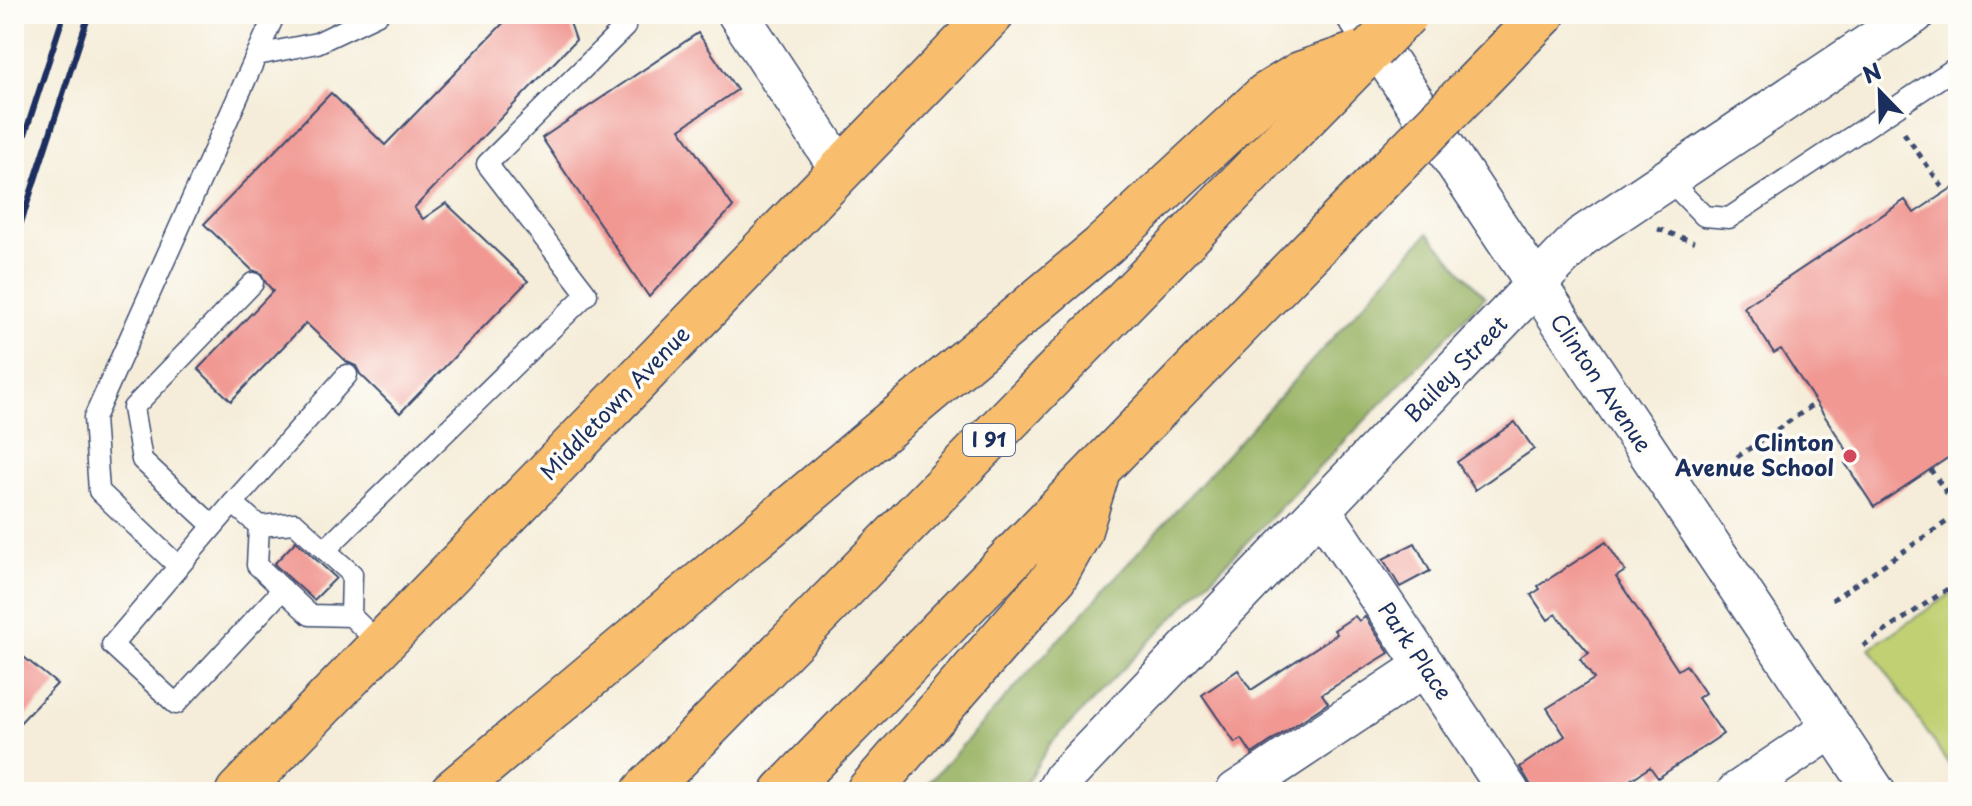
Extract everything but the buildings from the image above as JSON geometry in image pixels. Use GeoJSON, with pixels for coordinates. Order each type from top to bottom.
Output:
{"type":"FeatureCollection","features":[{"type":"Feature","properties":{"kind":"main road","name":"Middletown Avenue"},"geometry":{"type":"LineString","coordinates":[[238,792],[366,630],[840,169],[992,14]]}},
{"type":"Feature","properties":{"kind":"main road"},"geometry":{"type":"LineString","coordinates":[[452,792],[1060,283],[1150,205],[1266,95],[1283,84],[1327,78],[1364,31],[1406,14]]}},
{"type":"Feature","properties":{"kind":"main road"},"geometry":{"type":"LineString","coordinates":[[783,792],[1543,14]]}},
{"type":"Feature","properties":{"kind":"main road","name":"I 91"},"geometry":{"type":"LineString","coordinates":[[644,792],[1327,78]]}},
{"type":"Feature","properties":{"kind":"main road"},"geometry":{"type":"LineString","coordinates":[[868,792],[1054,578],[1079,533],[1098,470]]}},
{"type":"Feature","properties":{"kind":"street"},"geometry":{"type":"LineString","coordinates":[[738,14],[840,169]]}},
{"type":"Feature","properties":{"kind":"street","name":"Bailey Street"},"geometry":{"type":"LineString","coordinates":[[1056,792],[1064,778],[1536,286],[1561,255],[1581,237],[1914,14]]}},
{"type":"Feature","properties":{"kind":"street","name":"Clinton Avenue"},"geometry":{"type":"LineString","coordinates":[[1364,31],[1875,792]]}},
{"type":"Feature","properties":{"kind":"street","name":"Park Place"},"geometry":{"type":"LineString","coordinates":[[1321,510],[1509,792]]}},
{"type":"Feature","properties":{"kind":"street"},"geometry":{"type":"LineString","coordinates":[[1236,792],[1425,666]]}},
{"type":"Feature","properties":{"kind":"street"},"geometry":{"type":"LineString","coordinates":[[1737,792],[1832,728]]}},
{"type":"Feature","properties":{"kind":"lane"},"geometry":{"type":"LineString","coordinates":[[177,565],[99,491],[94,418],[275,14]]}},
{"type":"Feature","properties":{"kind":"lane"},"geometry":{"type":"LineString","coordinates":[[257,55],[317,43],[378,14]]}},
{"type":"Feature","properties":{"kind":"lane"},"geometry":{"type":"LineString","coordinates":[[325,550],[587,294],[487,164],[625,27],[618,14]]}},
{"type":"Feature","properties":{"kind":"lane"},"geometry":{"type":"LineString","coordinates":[[1668,179],[1704,216],[1729,218],[1958,66]]}},
{"type":"Feature","properties":{"kind":"lane"},"geometry":{"type":"LineString","coordinates":[[212,525],[142,460],[133,408],[253,283]]}},
{"type":"Feature","properties":{"kind":"lane"},"geometry":{"type":"LineString","coordinates":[[283,589],[176,704],[112,645],[177,565],[347,375]]}},
{"type":"Feature","properties":{"kind":"lane"},"geometry":{"type":"LineString","coordinates":[[233,503],[259,526],[295,523],[352,574],[366,630],[310,615],[257,565],[259,526]]}},
{"type":"Feature","properties":{"kind":"path"},"geometry":{"type":"LineString","coordinates":[[1903,132],[1946,192]]}},
{"type":"Feature","properties":{"kind":"path"},"geometry":{"type":"LineString","coordinates":[[1737,457],[1816,403]]}},
{"type":"Feature","properties":{"kind":"path"},"geometry":{"type":"LineString","coordinates":[[1832,600],[1958,512],[1930,469]]}},
{"type":"Feature","properties":{"kind":"path"},"geometry":{"type":"LineString","coordinates":[[1863,646],[1958,582]]}},
{"type":"Feature","properties":{"kind":"green space"},"geometry":{"type":"Polygon","coordinates":[[[1428,233],[1485,297],[1050,744],[1021,792],[920,792],[1428,233]]]}},
{"type":"Feature","properties":{"kind":"green space"},"geometry":{"type":"Polygon","coordinates":[[[1958,589],[1958,778],[1870,648],[1958,589]]]}},
{"type":"Feature","properties":{"kind":"railway"},"geometry":{"type":"LineString","coordinates":[[14,168],[64,14]]}},
{"type":"Feature","properties":{"kind":"railway"},"geometry":{"type":"LineString","coordinates":[[14,244],[89,14]]}},
{"type":"Feature","properties":{"kind":"place","name":"Clinton Avenue School"},"geometry":{"type":"Point","coordinates":[1850,456]}}]}
